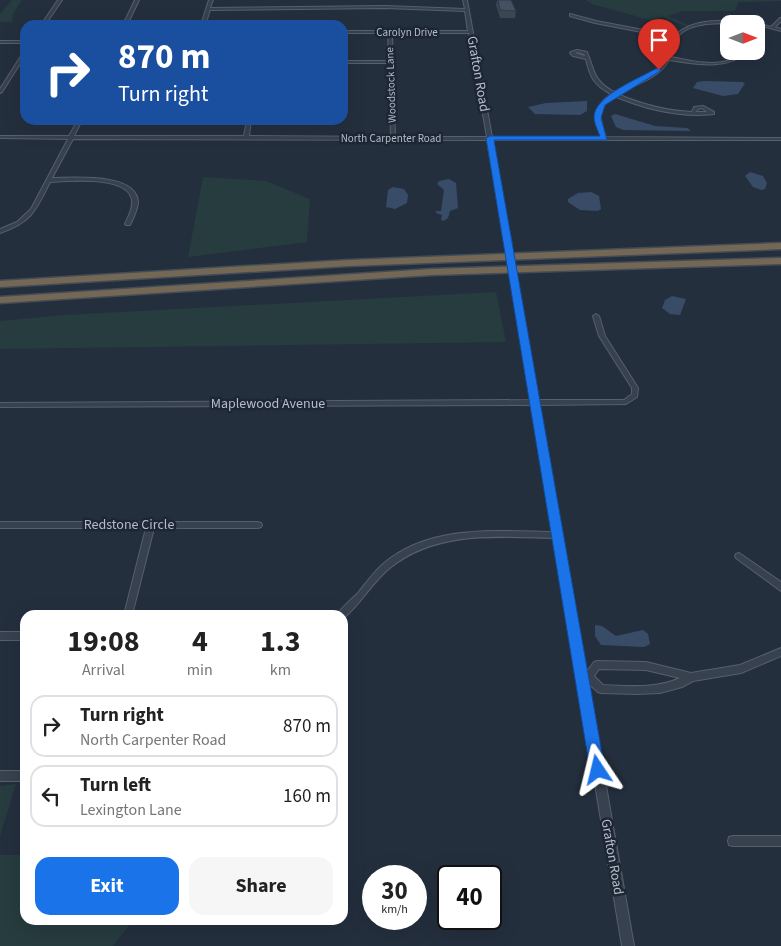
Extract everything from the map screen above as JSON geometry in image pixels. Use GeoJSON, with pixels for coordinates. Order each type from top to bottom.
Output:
{"type":"FeatureCollection","features":[{"type":"Feature","properties":{"kind":"highway"},"geometry":{"type":"LineString","coordinates":[[0,284],[349,263],[781,246]]}},
{"type":"Feature","properties":{"kind":"highway"},"geometry":{"type":"LineString","coordinates":[[0,300],[432,272],[781,261]]}},
{"type":"Feature","properties":{"kind":"street"},"geometry":{"type":"LineString","coordinates":[[46,20],[60,0]]}},
{"type":"Feature","properties":{"kind":"street"},"geometry":{"type":"LineString","coordinates":[[127,20],[137,0]]}},
{"type":"Feature","properties":{"kind":"street"},"geometry":{"type":"LineString","coordinates":[[205,20],[211,0]]}},
{"type":"Feature","properties":{"kind":"street"},"geometry":{"type":"LineString","coordinates":[[278,7],[280,0]]}},
{"type":"Feature","properties":{"kind":"street","name":"Grafton Road"},"geometry":{"type":"LineString","coordinates":[[465,0],[558,535],[585,677],[628,946]]}},
{"type":"Feature","properties":{"kind":"street"},"geometry":{"type":"LineString","coordinates":[[208,9],[278,7],[467,10]]}},
{"type":"Feature","properties":{"kind":"street"},"geometry":{"type":"LineString","coordinates":[[571,15],[595,22],[674,37]]}},
{"type":"Feature","properties":{"kind":"street"},"geometry":{"type":"LineString","coordinates":[[773,27],[781,20]]}},
{"type":"Feature","properties":{"kind":"street"},"geometry":{"type":"LineString","coordinates":[[604,138],[598,120],[599,110],[603,103],[655,73],[663,66],[674,37],[686,29],[705,24],[720,24]]}},
{"type":"Feature","properties":{"kind":"street"},"geometry":{"type":"LineString","coordinates":[[765,26],[781,30]]}},
{"type":"Feature","properties":{"kind":"street","name":"Carolyn Drive"},"geometry":{"type":"LineString","coordinates":[[348,32],[471,32]]}},
{"type":"Feature","properties":{"kind":"street","name":"Woodstock Lane"},"geometry":{"type":"LineString","coordinates":[[390,32],[393,138]]}},
{"type":"Feature","properties":{"kind":"street"},"geometry":{"type":"LineString","coordinates":[[0,42],[20,42]]}},
{"type":"Feature","properties":{"kind":"street"},"geometry":{"type":"LineString","coordinates":[[588,58],[598,82],[616,94],[658,110],[693,113]]}},
{"type":"Feature","properties":{"kind":"street"},"geometry":{"type":"LineString","coordinates":[[667,58],[704,64],[738,60]]}},
{"type":"Feature","properties":{"kind":"street"},"geometry":{"type":"LineString","coordinates":[[0,92],[20,61]]}},
{"type":"Feature","properties":{"kind":"street"},"geometry":{"type":"LineString","coordinates":[[348,62],[390,62]]}},
{"type":"Feature","properties":{"kind":"street"},"geometry":{"type":"LineString","coordinates":[[0,231],[19,223],[30,214],[78,125]]}},
{"type":"Feature","properties":{"kind":"street"},"geometry":{"type":"LineString","coordinates":[[246,138],[248,125]]}},
{"type":"Feature","properties":{"kind":"street","name":"North Carpenter Road"},"geometry":{"type":"LineString","coordinates":[[0,137],[781,139]]}},
{"type":"Feature","properties":{"kind":"street"},"geometry":{"type":"LineString","coordinates":[[49,180],[98,180],[125,187],[132,193],[135,202],[128,224]]}},
{"type":"Feature","properties":{"kind":"street","name":"Maplewood Avenue"},"geometry":{"type":"LineString","coordinates":[[0,405],[622,403],[635,395],[634,386],[601,334],[596,316]]}},
{"type":"Feature","properties":{"kind":"street"},"geometry":{"type":"LineString","coordinates":[[129,610],[151,525]]}},
{"type":"Feature","properties":{"kind":"street","name":"Redstone Circle"},"geometry":{"type":"LineString","coordinates":[[0,526],[258,525]]}},
{"type":"Feature","properties":{"kind":"street"},"geometry":{"type":"LineString","coordinates":[[346,610],[388,565],[426,543],[468,535],[558,535]]}},
{"type":"Feature","properties":{"kind":"street"},"geometry":{"type":"LineString","coordinates":[[740,556],[781,587]]}},
{"type":"Feature","properties":{"kind":"street"},"geometry":{"type":"LineString","coordinates":[[0,636],[20,636]]}},
{"type":"Feature","properties":{"kind":"street"},"geometry":{"type":"LineString","coordinates":[[691,676],[684,682],[628,690],[601,689],[585,677],[597,665],[646,666],[691,676],[741,669],[781,652]]}},
{"type":"Feature","properties":{"kind":"street"},"geometry":{"type":"LineString","coordinates":[[0,776],[20,776]]}},
{"type":"Feature","properties":{"kind":"street"},"geometry":{"type":"LineString","coordinates":[[733,841],[781,841]]}},
{"type":"Feature","properties":{"kind":"green space"},"geometry":{"type":"Polygon","coordinates":[[[12,0],[22,0],[13,14],[12,22],[0,22],[0,14],[12,0]]]}},
{"type":"Feature","properties":{"kind":"green space"},"geometry":{"type":"Polygon","coordinates":[[[586,0],[781,1],[739,2],[735,11],[683,11],[668,16],[690,26],[688,27],[663,17],[650,20],[592,4],[586,0]]]}},
{"type":"Feature","properties":{"kind":"green space"},"geometry":{"type":"Polygon","coordinates":[[[203,177],[266,181],[310,199],[307,242],[188,257],[203,177]]]}},
{"type":"Feature","properties":{"kind":"green space"},"geometry":{"type":"Polygon","coordinates":[[[496,292],[506,342],[0,349],[0,321],[64,315],[496,292]]]}},
{"type":"Feature","properties":{"kind":"green space"},"geometry":{"type":"Polygon","coordinates":[[[16,784],[0,836],[0,786],[16,784]]]}},
{"type":"Feature","properties":{"kind":"green space"},"geometry":{"type":"Polygon","coordinates":[[[0,855],[20,855],[20,925],[129,925],[113,946],[0,946],[0,855]]]}},
{"type":"Feature","properties":{"kind":"water"},"geometry":{"type":"Polygon","coordinates":[[[697,82],[745,83],[738,94],[723,96],[693,88],[697,82]]]}},
{"type":"Feature","properties":{"kind":"water"},"geometry":{"type":"Polygon","coordinates":[[[587,101],[587,111],[580,115],[535,114],[528,107],[546,103],[587,101]]]}},
{"type":"Feature","properties":{"kind":"water"},"geometry":{"type":"Polygon","coordinates":[[[615,114],[655,126],[687,128],[691,131],[623,130],[616,127],[611,116],[615,114]]]}},
{"type":"Feature","properties":{"kind":"water"},"geometry":{"type":"Polygon","coordinates":[[[750,172],[763,176],[767,183],[765,189],[761,190],[753,187],[745,176],[750,172]]]}},
{"type":"Feature","properties":{"kind":"water"},"geometry":{"type":"Polygon","coordinates":[[[449,179],[456,183],[458,208],[450,211],[448,218],[444,221],[441,220],[442,215],[436,213],[436,211],[441,211],[444,190],[437,184],[439,181],[449,179]]]}},
{"type":"Feature","properties":{"kind":"water"},"geometry":{"type":"Polygon","coordinates":[[[393,187],[404,189],[408,195],[407,203],[395,209],[386,207],[388,190],[393,187]]]}},
{"type":"Feature","properties":{"kind":"water"},"geometry":{"type":"Polygon","coordinates":[[[591,192],[599,196],[601,209],[598,211],[580,210],[568,202],[568,199],[578,193],[591,192]]]}},
{"type":"Feature","properties":{"kind":"water"},"geometry":{"type":"Polygon","coordinates":[[[672,296],[686,299],[680,315],[670,314],[662,308],[665,300],[672,296]]]}},
{"type":"Feature","properties":{"kind":"water"},"geometry":{"type":"Polygon","coordinates":[[[595,625],[602,626],[616,636],[643,630],[648,634],[650,644],[644,647],[601,645],[595,636],[595,625]]]}},
{"type":"Feature","properties":{"kind":"building"},"geometry":{"type":"Polygon","coordinates":[[[498,0],[511,0],[516,11],[500,10],[498,0]]]}},
{"type":"Feature","properties":{"kind":"route"},"geometry":{"type":"LineString","coordinates":[[598,770],[490,138],[604,138],[598,120],[601,105],[609,98],[659,70]]}}]}
